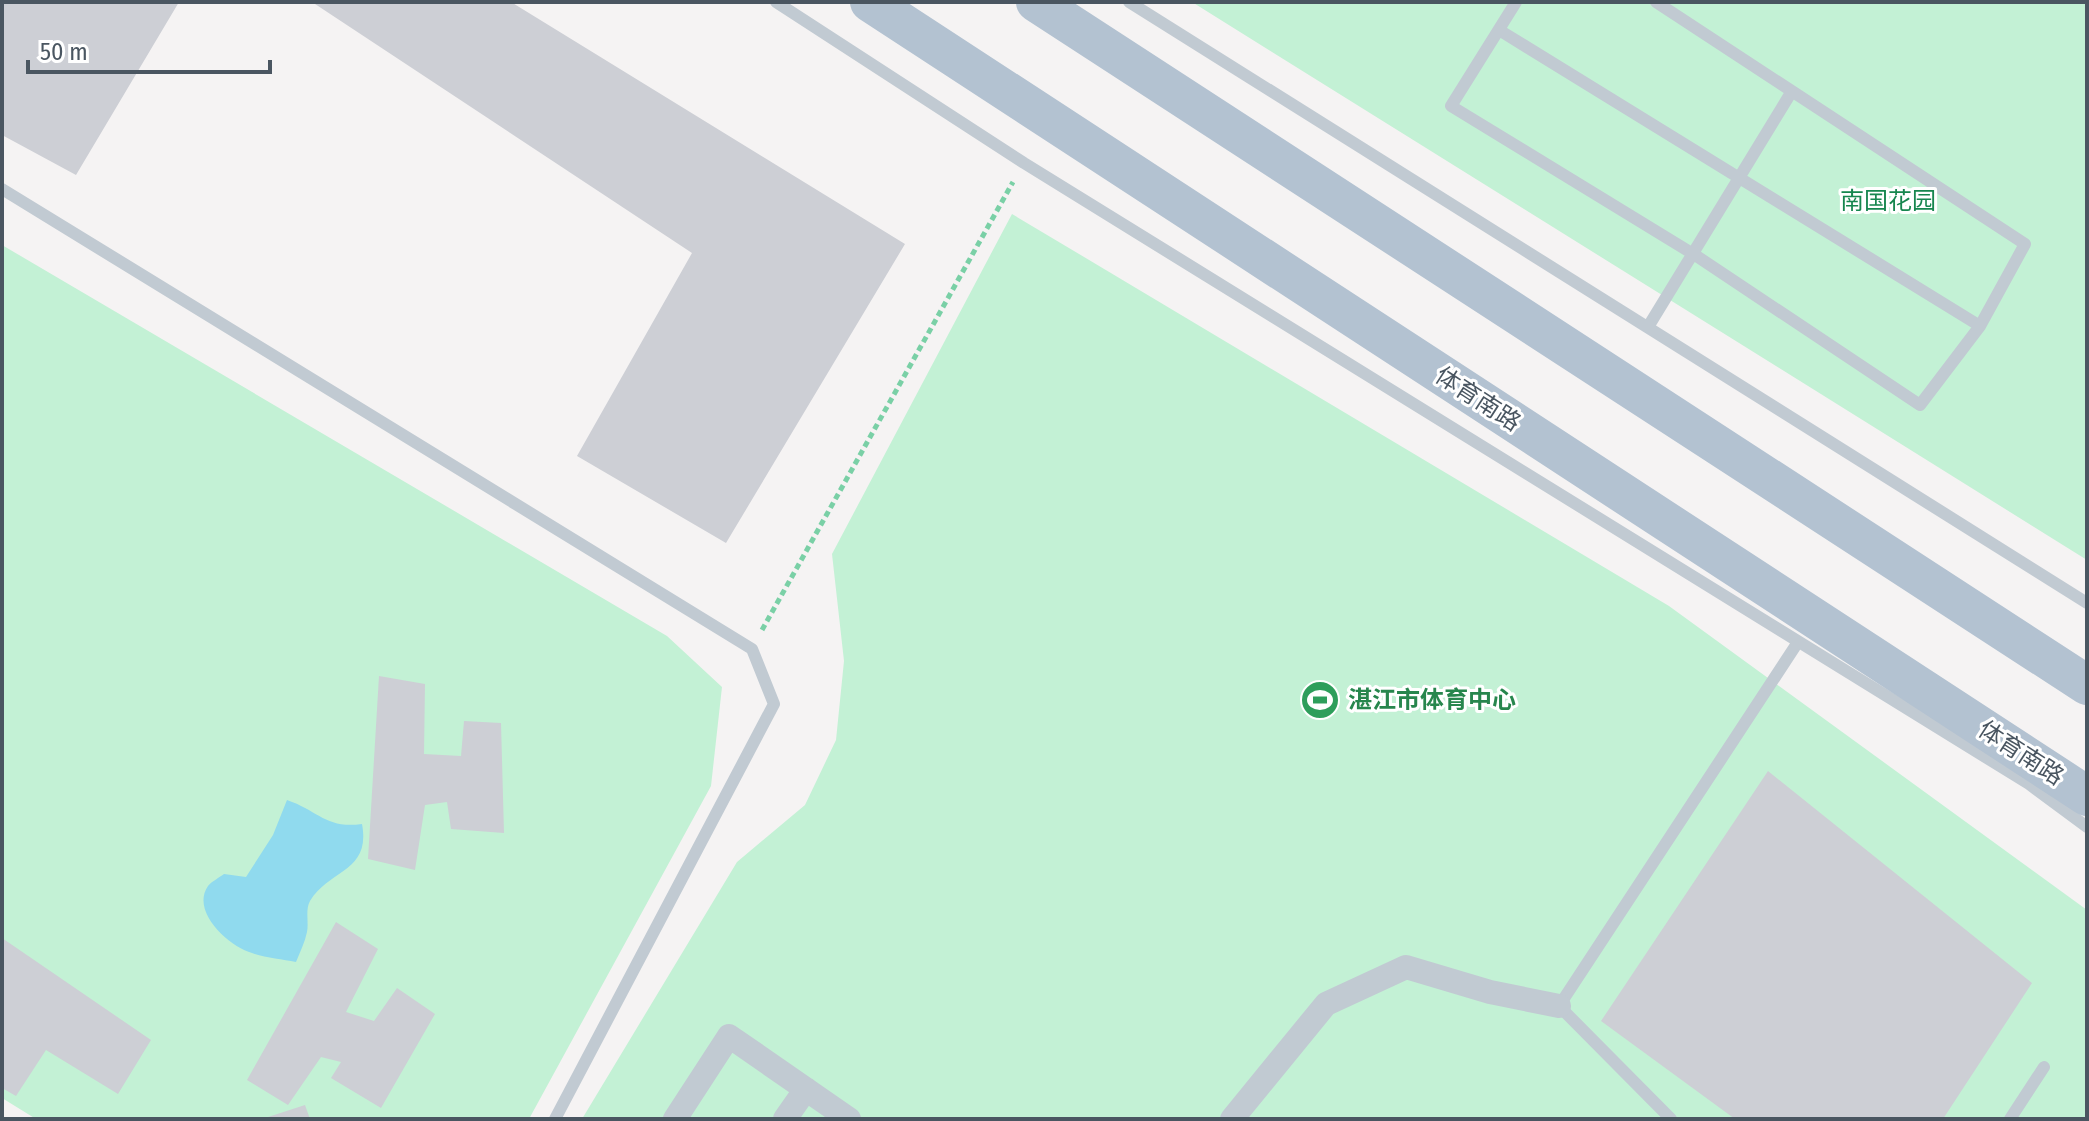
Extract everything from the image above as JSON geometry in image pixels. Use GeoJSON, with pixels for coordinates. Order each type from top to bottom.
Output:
{"type":"FeatureCollection","features":[{"type":"Feature","properties":{"kind":"main road","name":"体育南路"},"geometry":{"type":"LineString","coordinates":[[870,2],[2087,796]]}},
{"type":"Feature","properties":{"kind":"main road"},"geometry":{"type":"LineString","coordinates":[[1036,2],[2087,685]]}},
{"type":"Feature","properties":{"kind":"street"},"geometry":{"type":"LineString","coordinates":[[1232,1119],[1326,1004],[1406,967],[1490,992],[1559,1006]]}},
{"type":"Feature","properties":{"kind":"street"},"geometry":{"type":"LineString","coordinates":[[675,1119],[729,1036],[849,1119]]}},
{"type":"Feature","properties":{"kind":"street"},"geometry":{"type":"LineString","coordinates":[[785,1119],[806,1089]]}},
{"type":"Feature","properties":{"kind":"lane"},"geometry":{"type":"LineString","coordinates":[[776,2],[1024,163],[2029,784],[2087,827]]}},
{"type":"Feature","properties":{"kind":"lane"},"geometry":{"type":"LineString","coordinates":[[1129,2],[2087,603]]}},
{"type":"Feature","properties":{"kind":"lane"},"geometry":{"type":"LineString","coordinates":[[1516,2],[1451,106],[1695,255],[1920,405],[1980,326],[2025,244],[1656,2]]}},
{"type":"Feature","properties":{"kind":"lane"},"geometry":{"type":"LineString","coordinates":[[1499,30],[1980,326]]}},
{"type":"Feature","properties":{"kind":"lane"},"geometry":{"type":"LineString","coordinates":[[1648,327],[1695,255],[1792,91]]}},
{"type":"Feature","properties":{"kind":"lane"},"geometry":{"type":"LineString","coordinates":[[2,189],[752,649],[774,704],[555,1119]]}},
{"type":"Feature","properties":{"kind":"lane"},"geometry":{"type":"LineString","coordinates":[[1671,1119],[1559,1006],[1798,642]]}},
{"type":"Feature","properties":{"kind":"lane"},"geometry":{"type":"LineString","coordinates":[[2010,1119],[2044,1067]]}},
{"type":"Feature","properties":{"kind":"path"},"geometry":{"type":"LineString","coordinates":[[752,649],[1024,163]]}},
{"type":"Feature","properties":{"kind":"green space","name":"南国花园"},"geometry":{"type":"Polygon","coordinates":[[[1192,2],[2087,2],[2087,560],[1192,2]]]}},
{"type":"Feature","properties":{"kind":"green space","name":"湛江市体育中心"},"geometry":{"type":"Polygon","coordinates":[[[1012,214],[1669,606],[2087,910],[2087,1119],[582,1119],[737,862],[805,805],[836,740],[844,661],[832,554],[1012,214]]]}},
{"type":"Feature","properties":{"kind":"green space"},"geometry":{"type":"Polygon","coordinates":[[[2,245],[667,636],[722,687],[711,786],[529,1119],[36,1119],[2,1098],[2,245]]]}},
{"type":"Feature","properties":{"kind":"water"},"geometry":{"type":"Polygon","coordinates":[[[287,800],[331,822],[362,824],[363,840],[355,861],[318,890],[310,901],[307,932],[296,962],[257,955],[233,944],[215,927],[204,907],[204,896],[213,881],[224,874],[246,877],[273,835],[287,800]]]}},
{"type":"Feature","properties":{"kind":"building"},"geometry":{"type":"Polygon","coordinates":[[[2,2],[179,2],[76,175],[2,135],[2,2]]]}},
{"type":"Feature","properties":{"kind":"building"},"geometry":{"type":"Polygon","coordinates":[[[312,2],[511,2],[905,244],[726,543],[577,456],[692,253],[312,2]]]}},
{"type":"Feature","properties":{"kind":"building"},"geometry":{"type":"Polygon","coordinates":[[[379,676],[425,684],[424,754],[461,756],[464,721],[501,723],[504,833],[451,829],[447,802],[425,805],[415,870],[368,859],[379,676]]]}},
{"type":"Feature","properties":{"kind":"building"},"geometry":{"type":"Polygon","coordinates":[[[1768,771],[2032,983],[1943,1119],[1735,1119],[1601,1021],[1768,771]]]}},
{"type":"Feature","properties":{"kind":"building"},"geometry":{"type":"Polygon","coordinates":[[[336,922],[378,949],[346,1012],[374,1021],[397,988],[435,1014],[381,1108],[331,1078],[341,1062],[321,1057],[288,1105],[247,1080],[336,922]]]}},
{"type":"Feature","properties":{"kind":"building"},"geometry":{"type":"Polygon","coordinates":[[[2,938],[151,1040],[118,1094],[46,1050],[16,1096],[2,1088],[2,938]]]}},
{"type":"Feature","properties":{"kind":"building"},"geometry":{"type":"Polygon","coordinates":[[[305,1105],[310,1119],[265,1119],[265,1118],[305,1105]]]}},
{"type":"Feature","properties":{"kind":"place","name":"湛江市体育中心"},"geometry":{"type":"Point","coordinates":[1320,700]}}]}
